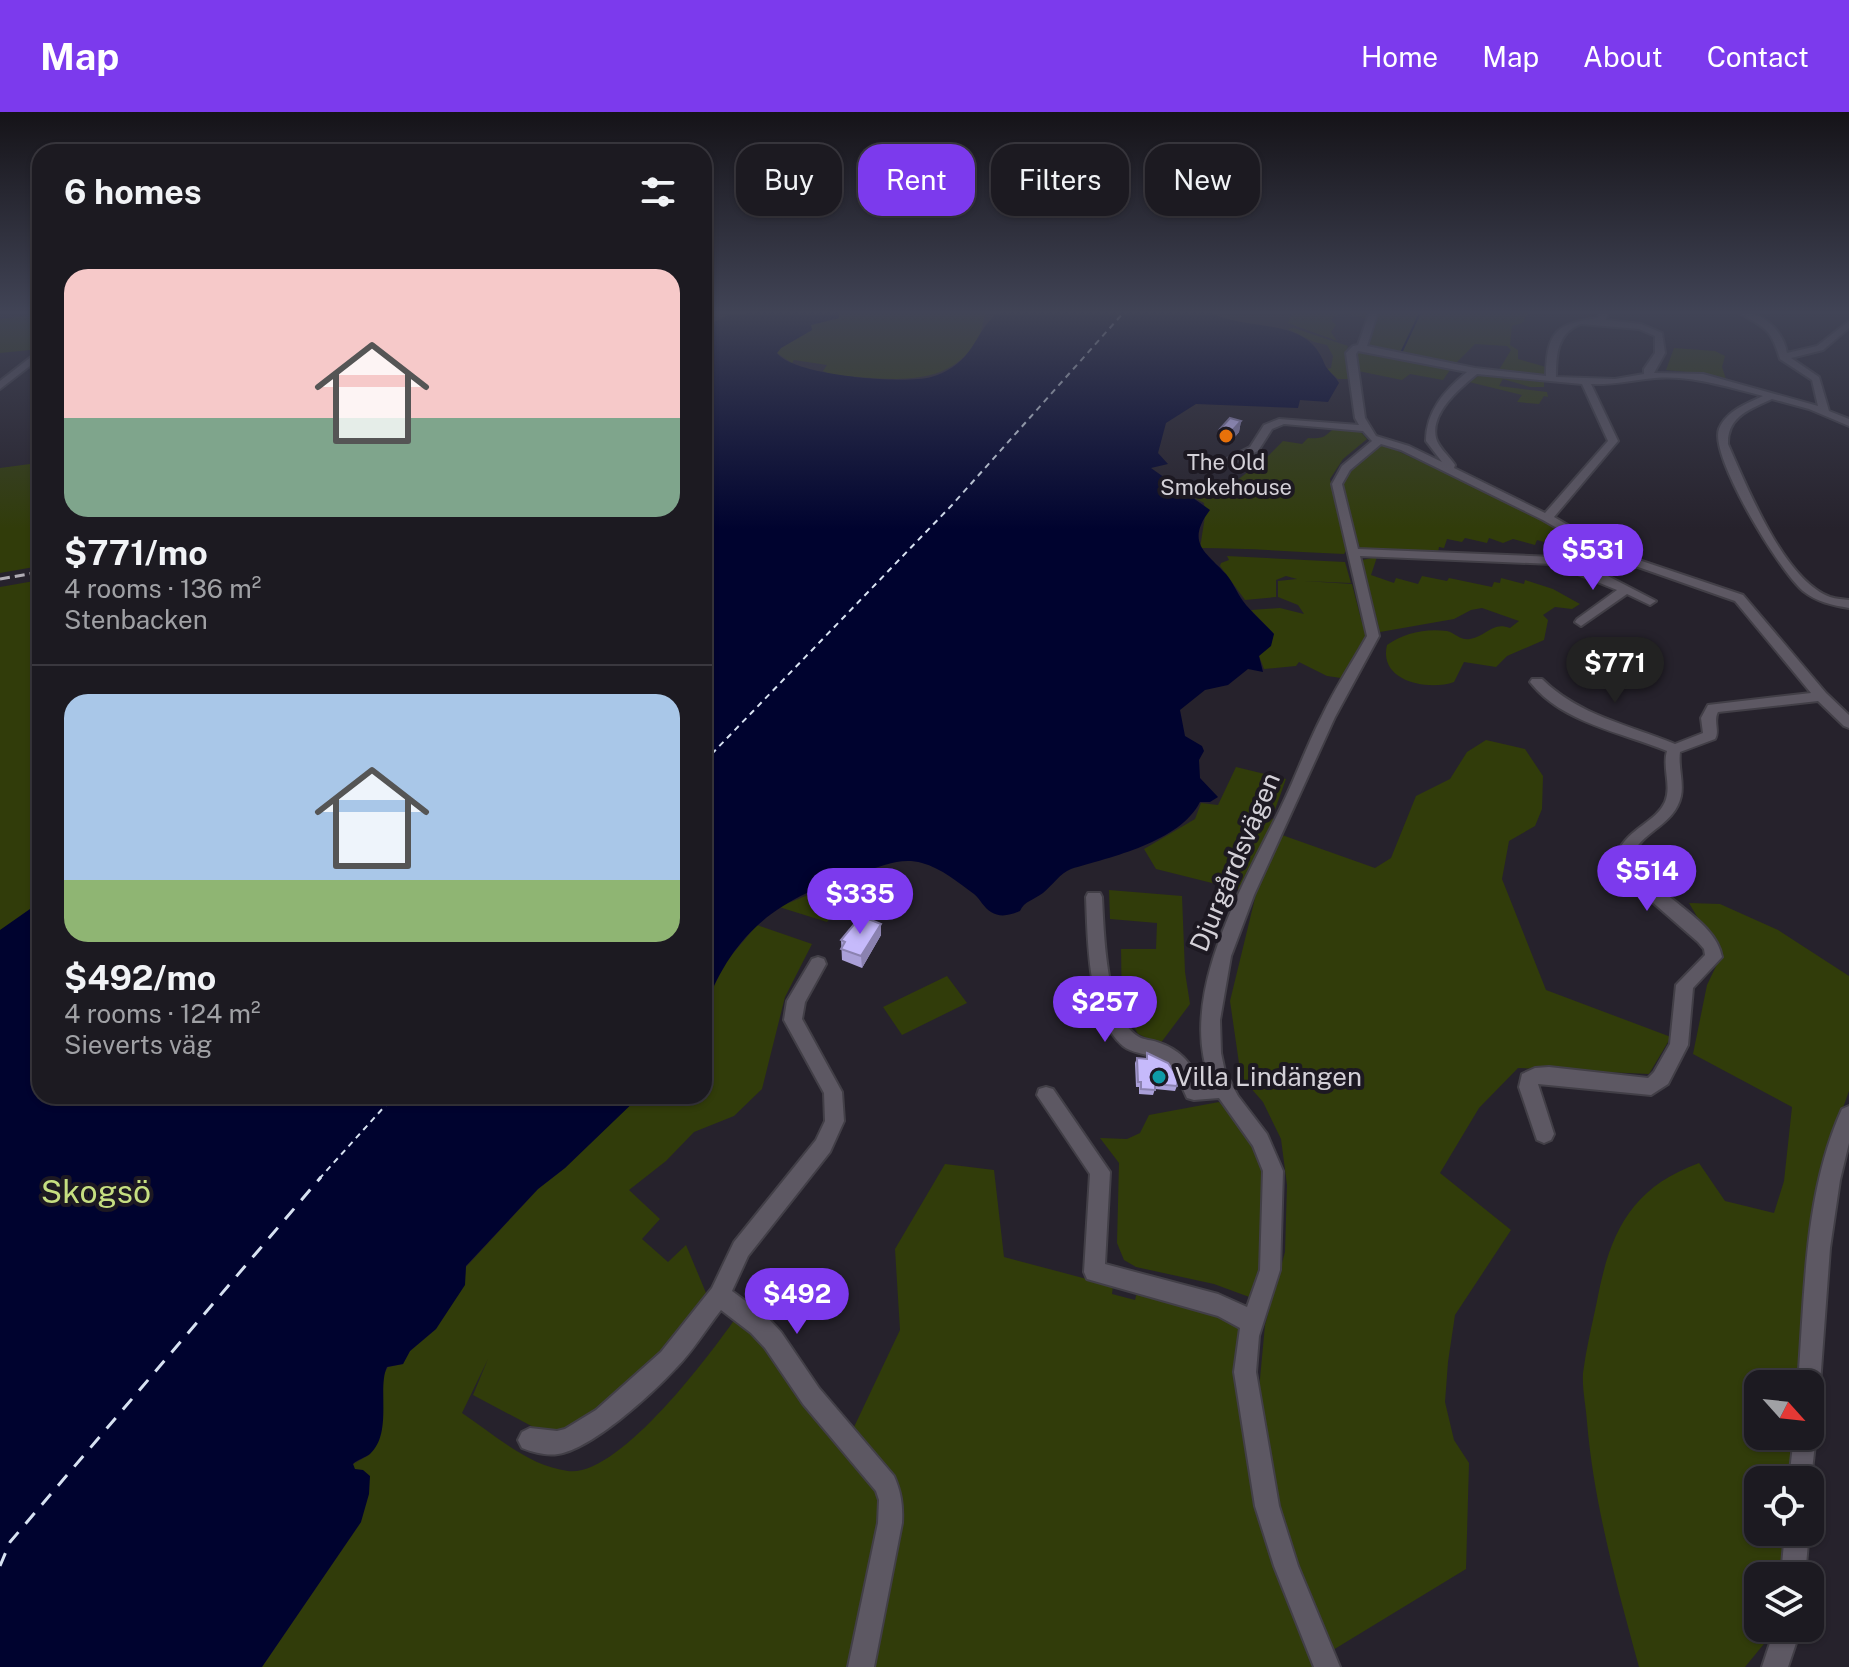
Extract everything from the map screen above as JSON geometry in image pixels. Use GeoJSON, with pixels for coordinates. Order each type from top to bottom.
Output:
{"type":"FeatureCollection","features":[{"type":"Feature","properties":{"kind":"street"},"geometry":{"type":"LineString","coordinates":[[1356,384],[1363,428]]}},
{"type":"Feature","properties":{"kind":"street"},"geometry":{"type":"LineString","coordinates":[[1448,469],[1450,465],[1431,441],[1431,421],[1437,410],[1463,384]]}},
{"type":"Feature","properties":{"kind":"street"},"geometry":{"type":"LineString","coordinates":[[1547,518],[1613,441],[1586,384]]}},
{"type":"Feature","properties":{"kind":"street"},"geometry":{"type":"LineString","coordinates":[[1727,384],[1824,411],[1849,423]]}},
{"type":"Feature","properties":{"kind":"street"},"geometry":{"type":"LineString","coordinates":[[1817,384],[1824,411]]}},
{"type":"Feature","properties":{"kind":"street"},"geometry":{"type":"LineString","coordinates":[[1771,396],[1729,419],[1722,432],[1723,444],[1766,538],[1813,593],[1834,604],[1849,604]]}},
{"type":"Feature","properties":{"kind":"street"},"geometry":{"type":"LineString","coordinates":[[1218,466],[1254,449],[1268,427],[1283,421],[1363,428],[1378,441],[1405,448],[1547,518],[1608,553],[1739,598],[1821,696],[1849,723]]}},
{"type":"Feature","properties":{"kind":"street","name":"Djurgårdsvägen"},"geometry":{"type":"LineString","coordinates":[[1327,1667],[1286,1566],[1267,1506],[1245,1372],[1244,1352],[1270,1270],[1273,1171],[1270,1156],[1260,1139],[1221,1089],[1212,1053],[1211,1024],[1220,961],[1333,707],[1373,636],[1342,514],[1337,479],[1378,441]]}},
{"type":"Feature","properties":{"kind":"street"},"geometry":{"type":"LineString","coordinates":[[1354,552],[1549,560],[1570,565],[1650,601]]}},
{"type":"Feature","properties":{"kind":"street"},"geometry":{"type":"LineString","coordinates":[[1581,622],[1626,589]]}},
{"type":"Feature","properties":{"kind":"street"},"geometry":{"type":"LineString","coordinates":[[1537,682],[1579,715],[1629,729],[1675,749]]}},
{"type":"Feature","properties":{"kind":"street"},"geometry":{"type":"LineString","coordinates":[[1544,1134],[1528,1087],[1529,1080],[1535,1076],[1549,1075],[1651,1087],[1661,1078],[1679,1045],[1685,985],[1714,957],[1712,946],[1704,937],[1627,864],[1625,853],[1631,841],[1672,801],[1672,754],[1675,749],[1710,736],[1708,718],[1713,708],[1821,696]]}},
{"type":"Feature","properties":{"kind":"street"},"geometry":{"type":"LineString","coordinates":[[1094,897],[1098,956],[1105,990],[1120,1030],[1133,1044],[1158,1050],[1173,1058],[1190,1076],[1194,1092],[1221,1089]]}},
{"type":"Feature","properties":{"kind":"street"},"geometry":{"type":"LineString","coordinates":[[530,1440],[557,1443],[571,1438],[604,1418],[669,1360],[719,1295],[741,1249],[823,1146],[835,1121],[833,1092],[793,1020],[796,1001],[818,964]]}},
{"type":"Feature","properties":{"kind":"street"},"geometry":{"type":"LineString","coordinates":[[1046,1095],[1100,1172],[1094,1272],[1218,1305],[1236,1312],[1253,1324]]}},
{"type":"Feature","properties":{"kind":"street"},"geometry":{"type":"LineString","coordinates":[[1810,1370],[1825,1206],[1833,1164],[1849,1115]]}},
{"type":"Feature","properties":{"kind":"street"},"geometry":{"type":"LineString","coordinates":[[719,1295],[759,1325],[773,1340],[811,1396],[886,1484],[891,1500],[890,1523],[861,1667]]}},
{"type":"Feature","properties":{"kind":"street"},"geometry":{"type":"LineString","coordinates":[[1775,1667],[1783,1642]]}},
{"type":"Feature","properties":{"kind":"green space"},"geometry":{"type":"Polygon","coordinates":[[[1475,384],[1500,384],[1499,386],[1547,392],[1548,397],[1544,396],[1539,404],[1517,402],[1522,395],[1475,384]]]}},
{"type":"Feature","properties":{"kind":"green space"},"geometry":{"type":"Polygon","coordinates":[[[1518,384],[1544,384],[1544,387],[1518,384]]]}},
{"type":"Feature","properties":{"kind":"green space"},"geometry":{"type":"Polygon","coordinates":[[[1336,427],[1359,430],[1367,439],[1343,459],[1330,479],[1347,549],[1344,554],[1200,548],[1204,503],[1193,497],[1207,493],[1218,495],[1283,441],[1302,444],[1308,438],[1324,436],[1336,427]]]}},
{"type":"Feature","properties":{"kind":"green space"},"geometry":{"type":"Polygon","coordinates":[[[1385,445],[1536,515],[1572,536],[1569,562],[1549,555],[1550,549],[1565,553],[1567,543],[1546,539],[1544,542],[1537,540],[1535,545],[1513,539],[1503,543],[1489,538],[1487,543],[1465,538],[1462,542],[1447,539],[1444,548],[1439,547],[1438,552],[1360,548],[1341,489],[1344,474],[1376,447],[1385,445]]]}},
{"type":"Feature","properties":{"kind":"green space"},"geometry":{"type":"Polygon","coordinates":[[[32,461],[32,567],[0,573],[0,468],[30,464],[32,461]]]}},
{"type":"Feature","properties":{"kind":"green space"},"geometry":{"type":"Polygon","coordinates":[[[1227,556],[1345,562],[1351,583],[1304,581],[1352,584],[1362,623],[1368,626],[1341,678],[1327,676],[1299,662],[1296,666],[1264,669],[1259,656],[1274,634],[1251,610],[1280,608],[1304,614],[1298,605],[1278,597],[1278,581],[1297,579],[1286,576],[1276,580],[1276,597],[1245,600],[1220,566],[1229,560],[1227,556]]]}},
{"type":"Feature","properties":{"kind":"green space"},"geometry":{"type":"Polygon","coordinates":[[[1377,557],[1371,575],[1394,583],[1396,578],[1418,584],[1422,576],[1492,587],[1494,582],[1500,583],[1501,578],[1524,584],[1525,580],[1553,589],[1580,604],[1572,609],[1555,607],[1543,615],[1548,620],[1544,640],[1507,656],[1496,667],[1464,662],[1454,682],[1444,685],[1419,684],[1408,681],[1390,668],[1386,658],[1387,645],[1415,632],[1431,630],[1447,631],[1470,639],[1499,626],[1510,628],[1519,621],[1482,608],[1454,619],[1380,632],[1362,560],[1377,557]]]}},
{"type":"Feature","properties":{"kind":"green space"},"geometry":{"type":"Polygon","coordinates":[[[32,581],[32,1104],[39,1104],[0,1490],[0,587],[32,581]]]}},
{"type":"Feature","properties":{"kind":"green space"},"geometry":{"type":"Polygon","coordinates":[[[1486,740],[1525,749],[1543,776],[1542,809],[1535,826],[1509,841],[1502,879],[1546,990],[1671,1037],[1649,1074],[1518,1068],[1479,1108],[1440,1173],[1511,1230],[1455,1315],[1448,1362],[1445,1402],[1454,1440],[1469,1463],[1466,1569],[1333,1650],[1279,1525],[1258,1400],[1265,1325],[1285,1252],[1287,1185],[1281,1139],[1263,1102],[1241,1077],[1230,1001],[1256,894],[1156,869],[1144,849],[1195,819],[1201,803],[1218,805],[1236,767],[1286,779],[1272,818],[1282,835],[1375,868],[1391,858],[1416,796],[1450,779],[1467,752],[1486,740]]]}},
{"type":"Feature","properties":{"kind":"green space"},"geometry":{"type":"Polygon","coordinates":[[[863,872],[870,899],[839,907],[827,922],[779,907],[863,872]]]}},
{"type":"Feature","properties":{"kind":"green space"},"geometry":{"type":"Polygon","coordinates":[[[1109,890],[1182,896],[1185,972],[1190,1004],[1160,1044],[1138,1034],[1125,1003],[1121,973],[1121,949],[1156,949],[1157,923],[1110,919],[1109,890]]]}},
{"type":"Feature","properties":{"kind":"green space"},"geometry":{"type":"Polygon","coordinates":[[[1689,903],[1720,904],[1778,930],[1849,976],[1849,1091],[1830,1144],[1803,1370],[1744,1370],[1744,1450],[1796,1450],[1794,1466],[1744,1466],[1744,1546],[1788,1546],[1787,1562],[1744,1562],[1744,1642],[1766,1642],[1745,1667],[1639,1667],[1601,1515],[1583,1385],[1587,1346],[1602,1276],[1617,1234],[1640,1199],[1656,1185],[1699,1163],[1725,1201],[1774,1213],[1784,1181],[1792,1107],[1693,1054],[1707,985],[1718,962],[1716,949],[1689,903]]]}},
{"type":"Feature","properties":{"kind":"green space"},"geometry":{"type":"Polygon","coordinates":[[[757,925],[812,944],[785,997],[762,1089],[734,1116],[694,1132],[666,1161],[629,1190],[660,1219],[642,1239],[668,1262],[686,1245],[709,1300],[671,1347],[580,1428],[552,1437],[473,1395],[488,1359],[462,1413],[539,1463],[568,1471],[588,1468],[612,1455],[660,1412],[735,1319],[765,1342],[845,1446],[900,1330],[895,1249],[945,1164],[994,1170],[1004,1257],[1113,1286],[1112,1294],[1135,1300],[1137,1292],[1226,1312],[1247,1327],[1241,1343],[1314,1667],[262,1667],[361,1522],[353,1464],[369,1455],[382,1377],[388,1367],[403,1364],[410,1351],[436,1329],[464,1285],[466,1267],[538,1189],[565,1168],[631,1104],[712,1104],[712,991],[724,964],[757,925]]]}},
{"type":"Feature","properties":{"kind":"green space"},"geometry":{"type":"Polygon","coordinates":[[[947,976],[967,1003],[902,1035],[883,1007],[947,976]]]}},
{"type":"Feature","properties":{"kind":"green space"},"geometry":{"type":"Polygon","coordinates":[[[1219,1102],[1243,1127],[1265,1165],[1264,1268],[1252,1298],[1214,1284],[1136,1267],[1124,1260],[1117,1243],[1119,1163],[1100,1138],[1127,1139],[1140,1133],[1149,1115],[1219,1102]]]}},
{"type":"Feature","properties":{"kind":"water"},"geometry":{"type":"Polygon","coordinates":[[[712,384],[1339,384],[1328,402],[1300,400],[1298,408],[1196,404],[1166,423],[1158,453],[1168,464],[1151,468],[1210,510],[1199,531],[1201,546],[1228,577],[1241,598],[1274,634],[1271,646],[1259,656],[1263,672],[1248,669],[1228,685],[1205,690],[1180,710],[1185,736],[1202,746],[1204,751],[1199,760],[1200,778],[1218,797],[1210,802],[1200,802],[1177,828],[1161,838],[1067,871],[1020,911],[1009,915],[991,912],[950,876],[914,861],[892,863],[834,882],[808,892],[765,919],[747,936],[712,992],[712,384]]]}},
{"type":"Feature","properties":{"kind":"water"},"geometry":{"type":"Polygon","coordinates":[[[32,908],[32,1104],[632,1104],[565,1168],[538,1189],[466,1266],[465,1285],[436,1329],[410,1351],[403,1364],[387,1367],[381,1434],[370,1454],[353,1464],[355,1469],[363,1470],[370,1476],[369,1494],[361,1522],[262,1667],[0,1667],[0,930],[32,908]]]}},
{"type":"Feature","properties":{"kind":"building"},"geometry":{"type":"Polygon","coordinates":[[[1230,418],[1241,421],[1231,432],[1220,429],[1230,418]]]}},
{"type":"Feature","properties":{"kind":"building"},"geometry":{"type":"Polygon","coordinates":[[[861,916],[881,924],[861,956],[841,949],[845,942],[841,940],[861,916]]]}},
{"type":"Feature","properties":{"kind":"building","name":"Villa Lindängen"},"geometry":{"type":"Polygon","coordinates":[[[1147,1053],[1168,1063],[1178,1077],[1177,1086],[1155,1084],[1155,1090],[1141,1089],[1137,1058],[1147,1059],[1147,1053]]]}},
{"type":"Feature","properties":{"kind":"ferry route"},"geometry":{"type":"LineString","coordinates":[[712,754],[952,505],[1060,384]]}},
{"type":"Feature","properties":{"kind":"ferry route"},"geometry":{"type":"LineString","coordinates":[[319,1179],[387,1104]]}},
{"type":"Feature","properties":{"kind":"ferry route"},"geometry":{"type":"LineString","coordinates":[[0,1566],[10,1542],[321,1177]]}},
{"type":"Feature","properties":{"kind":"railway"},"geometry":{"type":"LineString","coordinates":[[0,579],[32,573]]}},
{"type":"Feature","properties":{"kind":"place","name":"The Old Smokehouse"},"geometry":{"type":"Point","coordinates":[1226,436]}},
{"type":"Feature","properties":{"kind":"place","name":"Villa Lindängen"},"geometry":{"type":"Point","coordinates":[1159,1077]}},
{"type":"Feature","properties":{"kind":"park label","name":"Skogsö"},"geometry":{"type":"Point","coordinates":[96,1192]}}]}
